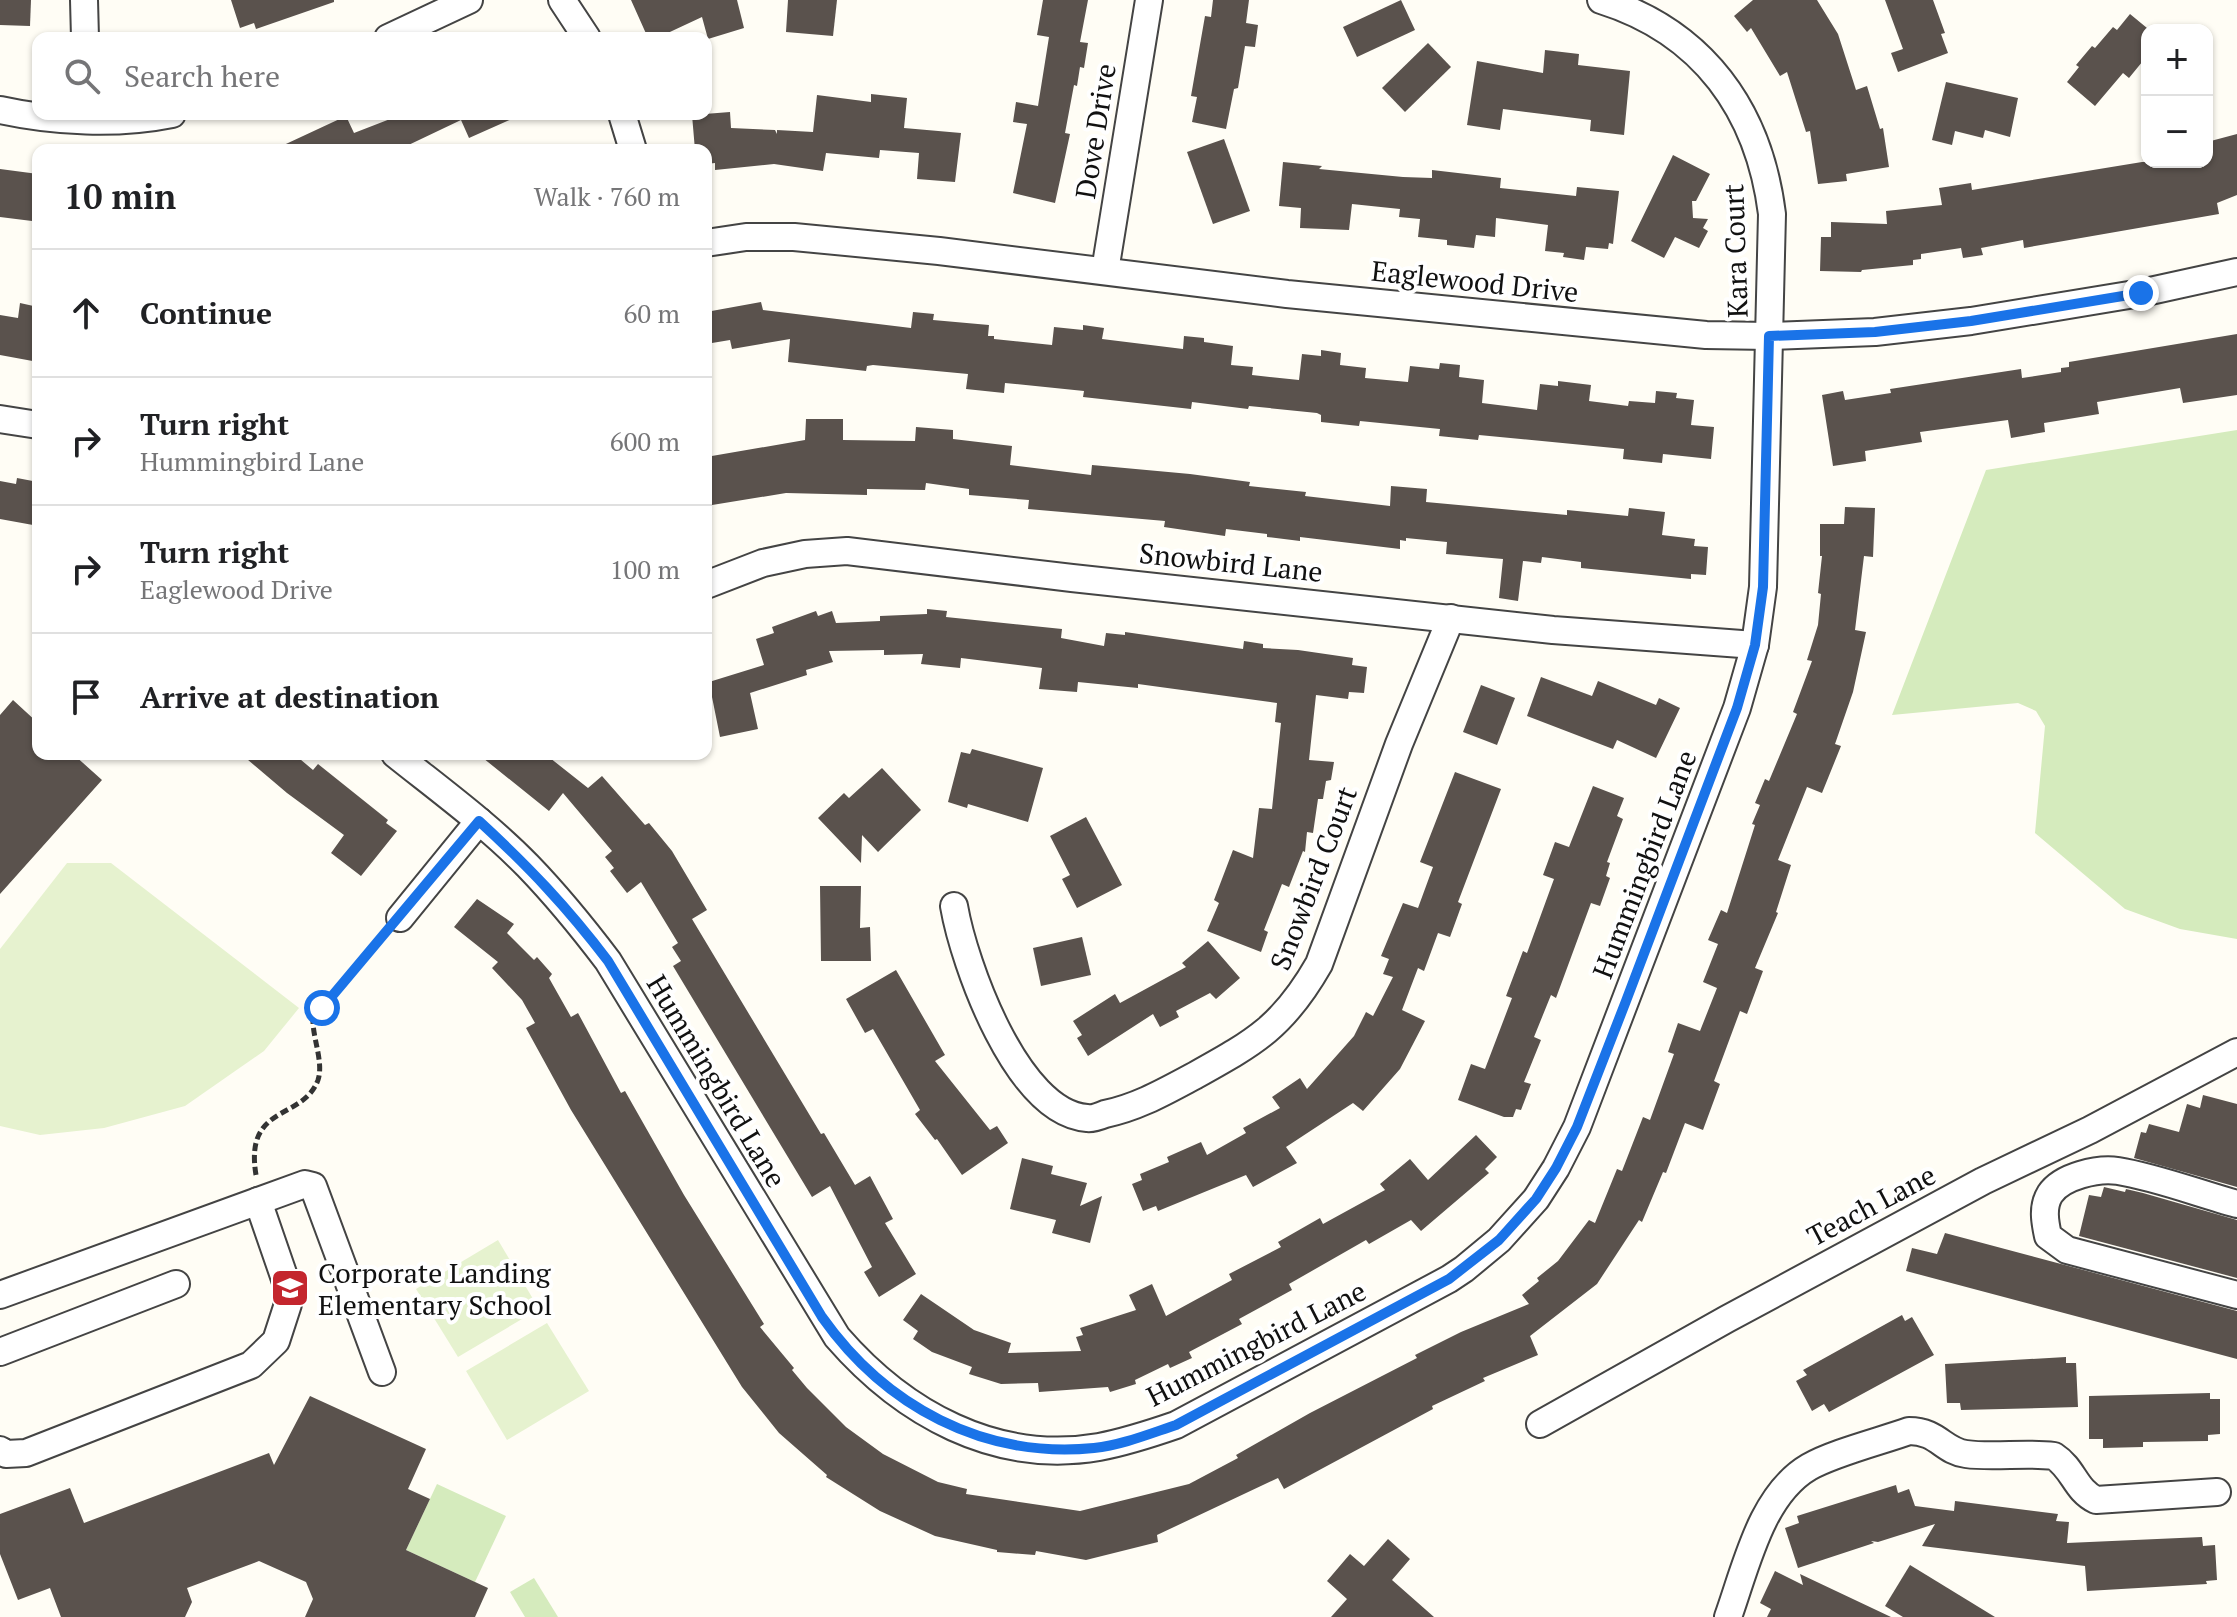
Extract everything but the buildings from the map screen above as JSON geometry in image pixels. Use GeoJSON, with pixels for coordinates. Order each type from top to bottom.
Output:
{"type":"FeatureCollection","features":[{"type":"Feature","properties":{"kind":"street"},"geometry":{"type":"LineString","coordinates":[[84,0],[85,32]]}},
{"type":"Feature","properties":{"kind":"street"},"geometry":{"type":"LineString","coordinates":[[401,32],[469,0]]}},
{"type":"Feature","properties":{"kind":"street"},"geometry":{"type":"LineString","coordinates":[[562,0],[583,32]]}},
{"type":"Feature","properties":{"kind":"street","name":"Dove Drive"},"geometry":{"type":"LineString","coordinates":[[1105,271],[1149,0]]}},
{"type":"Feature","properties":{"kind":"street","name":"Kara Court"},"geometry":{"type":"LineString","coordinates":[[1601,0],[1626,8],[1660,26],[1691,49],[1718,76],[1740,108],[1757,144],[1772,214],[1769,336]]}},
{"type":"Feature","properties":{"kind":"street"},"geometry":{"type":"LineString","coordinates":[[0,110],[32,115]]}},
{"type":"Feature","properties":{"kind":"street"},"geometry":{"type":"LineString","coordinates":[[624,120],[631,144]]}},
{"type":"Feature","properties":{"kind":"street","name":"Eaglewood Drive"},"geometry":{"type":"LineString","coordinates":[[712,242],[746,237],[794,237],[1287,294],[1691,334],[1769,336],[1875,332],[1971,321],[2141,293],[2237,272]]}},
{"type":"Feature","properties":{"kind":"street","name":"Hummingbird Lane"},"geometry":{"type":"LineString","coordinates":[[403,760],[479,821],[570,910],[608,961],[822,1317],[859,1363],[919,1411],[962,1431],[1013,1445],[1054,1450],[1096,1448],[1136,1439],[1176,1425],[1449,1279],[1499,1240],[1536,1199],[1556,1168],[1577,1127],[1731,722],[1755,645],[1763,587],[1769,336]]}},
{"type":"Feature","properties":{"kind":"street"},"geometry":{"type":"LineString","coordinates":[[0,419],[32,424]]}},
{"type":"Feature","properties":{"kind":"street","name":"Snowbird Lane"},"geometry":{"type":"LineString","coordinates":[[712,583],[763,563],[805,554],[847,551],[1553,630],[1755,645]]}},
{"type":"Feature","properties":{"kind":"street","name":"Snowbird Court"},"geometry":{"type":"LineString","coordinates":[[954,906],[968,967],[986,1008],[1027,1079],[1043,1097],[1064,1111],[1088,1119],[1146,1102],[1253,1042],[1284,1015],[1302,994],[1319,964],[1399,744],[1451,618]]}},
{"type":"Feature","properties":{"kind":"street"},"geometry":{"type":"LineString","coordinates":[[400,918],[479,821]]}},
{"type":"Feature","properties":{"kind":"street","name":"Teach Lane"},"geometry":{"type":"LineString","coordinates":[[1540,1424],[1970,1188],[2090,1130],[2237,1052]]}},
{"type":"Feature","properties":{"kind":"street"},"geometry":{"type":"LineString","coordinates":[[2237,1204],[2116,1171],[2085,1174],[2063,1183],[2050,1195],[2044,1216],[2048,1236],[2067,1250],[2237,1295]]}},
{"type":"Feature","properties":{"kind":"street"},"geometry":{"type":"LineString","coordinates":[[0,1295],[305,1184],[313,1186],[382,1372]]}},
{"type":"Feature","properties":{"kind":"street"},"geometry":{"type":"LineString","coordinates":[[0,1450],[6,1454],[26,1453],[251,1365],[268,1349],[276,1341],[288,1304],[287,1285],[263,1199]]}},
{"type":"Feature","properties":{"kind":"street"},"geometry":{"type":"LineString","coordinates":[[0,1352],[176,1284]]}},
{"type":"Feature","properties":{"kind":"street"},"geometry":{"type":"LineString","coordinates":[[1728,1617],[1767,1514],[1776,1497],[1792,1479],[1812,1465],[1909,1431],[1935,1436],[1949,1448],[1963,1454],[2054,1456],[2066,1464],[2084,1494],[2096,1500],[2217,1492]]}},
{"type":"Feature","properties":{"kind":"path"},"geometry":{"type":"LineString","coordinates":[[263,1199],[253,1160],[255,1143],[267,1123],[298,1103],[314,1088],[320,1076],[312,1032],[313,1018],[400,918]]}},
{"type":"Feature","properties":{"kind":"green space"},"geometry":{"type":"Polygon","coordinates":[[[2237,430],[2237,939],[2180,929],[2125,909],[2035,833],[2045,726],[2036,711],[2018,703],[1892,715],[1986,470],[2237,430]]]}},
{"type":"Feature","properties":{"kind":"green space"},"geometry":{"type":"Polygon","coordinates":[[[67,863],[111,863],[299,1008],[264,1051],[185,1106],[104,1128],[40,1135],[0,1126],[0,949],[67,863]]]}},
{"type":"Feature","properties":{"kind":"green space"},"geometry":{"type":"Polygon","coordinates":[[[498,1240],[539,1309],[458,1357],[416,1289],[498,1240]]]}},
{"type":"Feature","properties":{"kind":"green space"},"geometry":{"type":"Polygon","coordinates":[[[547,1323],[589,1391],[507,1440],[466,1371],[547,1323]]]}},
{"type":"Feature","properties":{"kind":"green space"},"geometry":{"type":"Polygon","coordinates":[[[437,1484],[506,1516],[475,1582],[406,1550],[437,1484]]]}},
{"type":"Feature","properties":{"kind":"green space"},"geometry":{"type":"Polygon","coordinates":[[[534,1578],[558,1617],[525,1617],[510,1592],[534,1578]]]}},
{"type":"Feature","properties":{"kind":"place","name":"Corporate Landing Elementary School"},"geometry":{"type":"Point","coordinates":[290,1288]}},
{"type":"Feature","properties":{"kind":"route"},"geometry":{"type":"LineString","coordinates":[[322,1008],[479,821],[570,910],[608,961],[822,1317],[859,1363],[884,1386],[919,1411],[949,1426],[1013,1445],[1054,1450],[1096,1448],[1136,1439],[1176,1425],[1464,1269],[1499,1240],[1536,1199],[1556,1168],[1577,1127],[1626,1001],[1737,708],[1755,645],[1763,587],[1769,336],[1875,332],[1971,321],[2141,293]]}}]}
